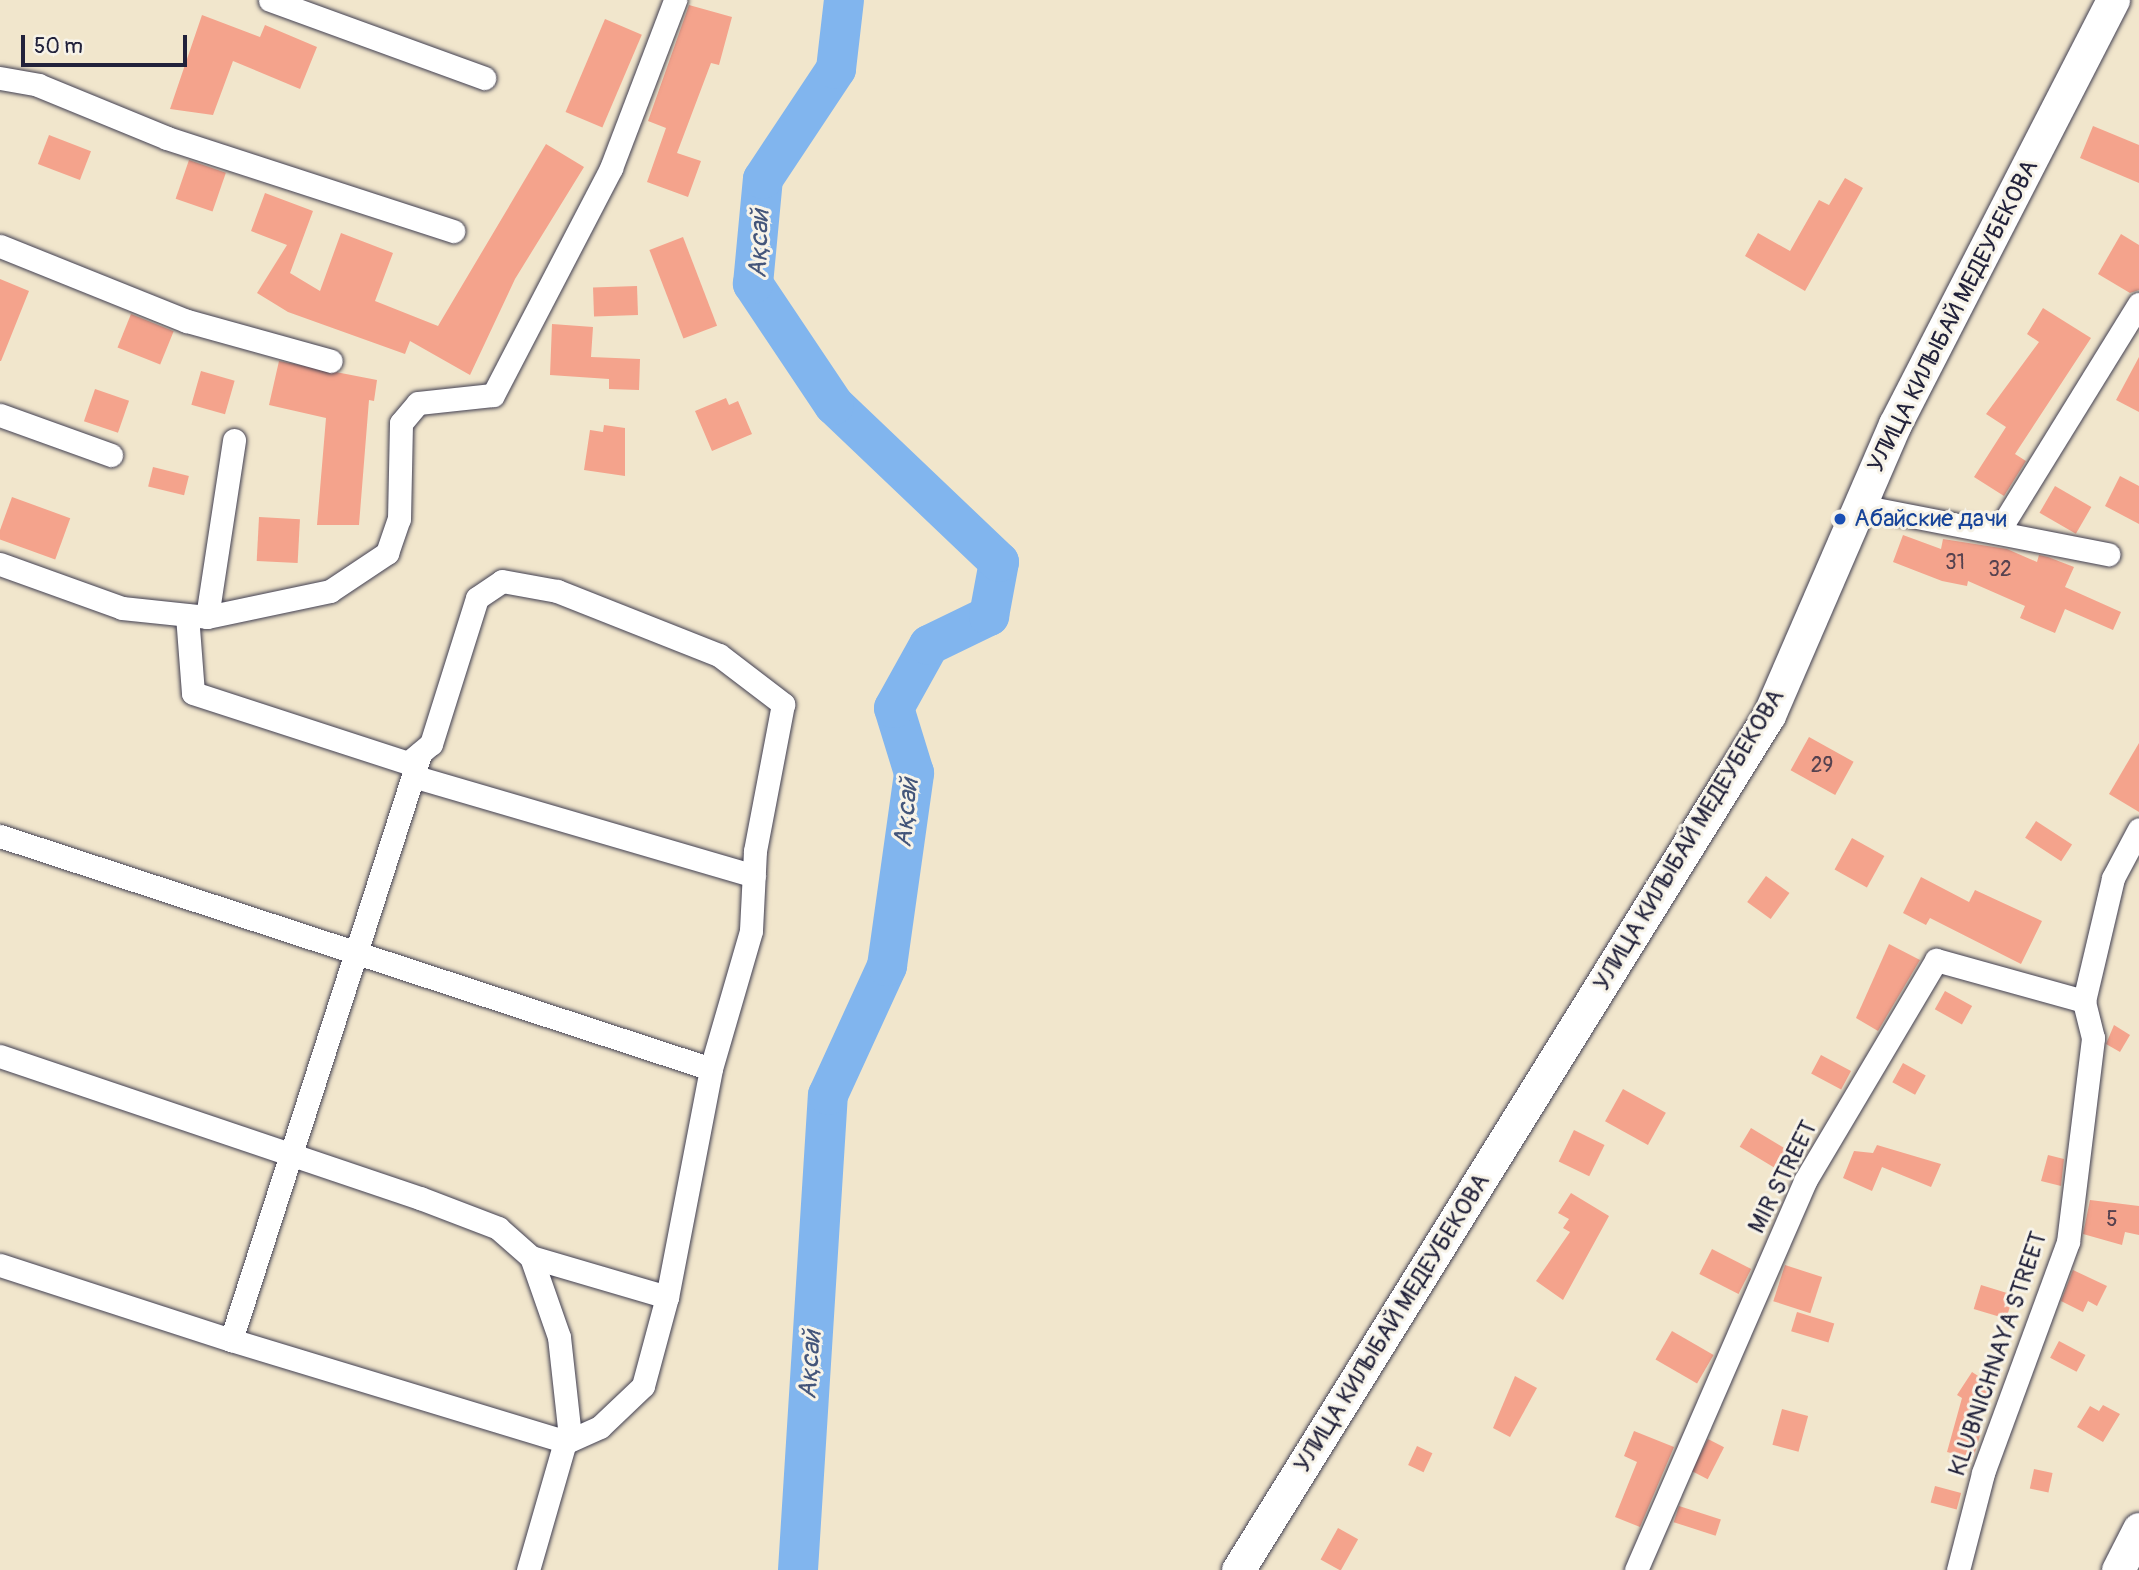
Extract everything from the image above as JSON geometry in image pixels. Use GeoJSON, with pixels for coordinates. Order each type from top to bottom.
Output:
{"type":"FeatureCollection","features":[{"type":"Feature","properties":{"kind":"main road","name":"УЛИЦА КИЛЫБАЙ МЕДЕУБЕКОВА"},"geometry":{"type":"LineString","coordinates":[[1238,1570],[1769,715],[1895,424],[2113,0]]}},
{"type":"Feature","properties":{"kind":"main road"},"geometry":{"type":"LineString","coordinates":[[2118,1570],[2139,1529]]}},
{"type":"Feature","properties":{"kind":"street"},"geometry":{"type":"LineString","coordinates":[[270,0],[484,78]]}},
{"type":"Feature","properties":{"kind":"street"},"geometry":{"type":"LineString","coordinates":[[0,564],[122,608],[197,616],[330,591],[387,553],[399,519],[404,417],[418,402],[493,395],[611,168],[675,0]]}},
{"type":"Feature","properties":{"kind":"street"},"geometry":{"type":"LineString","coordinates":[[0,78],[38,85],[167,138],[453,231]]}},
{"type":"Feature","properties":{"kind":"street"},"geometry":{"type":"LineString","coordinates":[[0,246],[187,321],[331,361]]}},
{"type":"Feature","properties":{"kind":"street"},"geometry":{"type":"LineString","coordinates":[[1998,532],[2139,304]]}},
{"type":"Feature","properties":{"kind":"street"},"geometry":{"type":"LineString","coordinates":[[0,415],[111,455]]}},
{"type":"Feature","properties":{"kind":"street"},"geometry":{"type":"LineString","coordinates":[[0,1265],[232,1340],[567,1442],[600,1427],[643,1386],[667,1297],[711,1069],[751,932],[754,876],[782,705],[719,655],[635,618],[557,591],[502,581],[477,598],[431,744],[408,763],[193,693],[197,616],[234,440]]}},
{"type":"Feature","properties":{"kind":"street"},"geometry":{"type":"LineString","coordinates":[[1860,506],[2108,554]]}},
{"type":"Feature","properties":{"kind":"street"},"geometry":{"type":"LineString","coordinates":[[232,1340],[355,956],[416,777],[420,754]]}},
{"type":"Feature","properties":{"kind":"street"},"geometry":{"type":"LineString","coordinates":[[416,777],[754,876]]}},
{"type":"Feature","properties":{"kind":"street","name":"KLUBNICHNAYA STREET"},"geometry":{"type":"LineString","coordinates":[[1958,1570],[1983,1473],[2068,1242],[2093,1038],[2084,1002],[2113,878],[2139,829]]}},
{"type":"Feature","properties":{"kind":"street"},"geometry":{"type":"LineString","coordinates":[[0,836],[355,956],[711,1069]]}},
{"type":"Feature","properties":{"kind":"street","name":"MIR STREET"},"geometry":{"type":"LineString","coordinates":[[1636,1570],[1805,1181],[1936,960],[2084,1002]]}},
{"type":"Feature","properties":{"kind":"street"},"geometry":{"type":"LineString","coordinates":[[0,1056],[498,1228],[531,1256],[667,1297]]}},
{"type":"Feature","properties":{"kind":"street"},"geometry":{"type":"LineString","coordinates":[[528,1570],[567,1442],[559,1337],[531,1256]]}},
{"type":"Feature","properties":{"kind":"building"},"geometry":{"type":"Polygon","coordinates":[[[689,5],[732,17],[719,65],[711,63],[677,153],[701,161],[688,197],[647,182],[666,128],[648,121],[689,5]]]}},
{"type":"Feature","properties":{"kind":"building"},"geometry":{"type":"Polygon","coordinates":[[[202,15],[260,37],[265,25],[317,47],[300,89],[233,61],[213,115],[170,109],[202,15]]]}},
{"type":"Feature","properties":{"kind":"building"},"geometry":{"type":"Polygon","coordinates":[[[605,19],[642,35],[602,128],[566,112],[605,19]]]}},
{"type":"Feature","properties":{"kind":"building"},"geometry":{"type":"Polygon","coordinates":[[[2093,126],[2139,145],[2139,183],[2080,158],[2093,126]]]}},
{"type":"Feature","properties":{"kind":"building"},"geometry":{"type":"Polygon","coordinates":[[[49,135],[91,151],[80,180],[38,164],[49,135]]]}},
{"type":"Feature","properties":{"kind":"building"},"geometry":{"type":"Polygon","coordinates":[[[546,144],[584,167],[515,279],[470,375],[410,341],[405,354],[288,312],[257,293],[287,245],[251,231],[265,193],[313,211],[290,273],[320,291],[341,233],[393,253],[375,301],[438,326],[546,144]]]}},
{"type":"Feature","properties":{"kind":"building"},"geometry":{"type":"Polygon","coordinates":[[[189,160],[226,173],[213,211],[176,199],[189,160]]]}},
{"type":"Feature","properties":{"kind":"building"},"geometry":{"type":"Polygon","coordinates":[[[1845,178],[1863,188],[1805,291],[1745,256],[1758,233],[1790,251],[1819,200],[1829,205],[1845,178]]]}},
{"type":"Feature","properties":{"kind":"building"},"geometry":{"type":"Polygon","coordinates":[[[2121,234],[2139,245],[2139,290],[2130,293],[2098,274],[2121,234]]]}},
{"type":"Feature","properties":{"kind":"building"},"geometry":{"type":"Polygon","coordinates":[[[683,237],[717,326],[683,339],[649,250],[683,237]]]}},
{"type":"Feature","properties":{"kind":"building"},"geometry":{"type":"Polygon","coordinates":[[[0,279],[29,291],[1,361],[0,361],[0,279]]]}},
{"type":"Feature","properties":{"kind":"building"},"geometry":{"type":"Polygon","coordinates":[[[637,286],[638,315],[594,317],[593,288],[637,286]]]}},
{"type":"Feature","properties":{"kind":"building"},"geometry":{"type":"Polygon","coordinates":[[[2043,308],[2091,338],[2015,454],[2026,461],[2004,496],[1974,477],[2006,427],[1986,414],[2039,342],[2027,334],[2043,308]]]}},
{"type":"Feature","properties":{"kind":"building"},"geometry":{"type":"Polygon","coordinates":[[[131,314],[174,331],[160,365],[118,347],[131,314]]]}},
{"type":"Feature","properties":{"kind":"building"},"geometry":{"type":"Polygon","coordinates":[[[552,324],[593,327],[591,357],[640,359],[639,390],[609,389],[609,379],[550,375],[552,324]]]}},
{"type":"Feature","properties":{"kind":"building"},"geometry":{"type":"Polygon","coordinates":[[[2139,357],[2139,412],[2116,400],[2139,357]]]}},
{"type":"Feature","properties":{"kind":"building"},"geometry":{"type":"Polygon","coordinates":[[[279,361],[377,380],[374,401],[369,400],[359,525],[317,525],[326,418],[269,405],[279,361]]]}},
{"type":"Feature","properties":{"kind":"building"},"geometry":{"type":"Polygon","coordinates":[[[201,371],[235,381],[225,414],[191,405],[201,371]]]}},
{"type":"Feature","properties":{"kind":"building"},"geometry":{"type":"Polygon","coordinates":[[[95,389],[129,401],[118,433],[84,421],[95,389]]]}},
{"type":"Feature","properties":{"kind":"building"},"geometry":{"type":"Polygon","coordinates":[[[726,398],[729,405],[738,401],[752,434],[712,451],[695,411],[726,398]]]}},
{"type":"Feature","properties":{"kind":"building"},"geometry":{"type":"Polygon","coordinates":[[[604,425],[625,428],[625,476],[584,470],[590,430],[603,432],[604,425]]]}},
{"type":"Feature","properties":{"kind":"building"},"geometry":{"type":"Polygon","coordinates":[[[153,467],[189,476],[184,495],[148,486],[153,467]]]}},
{"type":"Feature","properties":{"kind":"building"},"geometry":{"type":"Polygon","coordinates":[[[2120,476],[2139,486],[2139,524],[2105,506],[2120,476]]]}},
{"type":"Feature","properties":{"kind":"building"},"geometry":{"type":"Polygon","coordinates":[[[2055,486],[2091,507],[2076,534],[2040,513],[2055,486]]]}},
{"type":"Feature","properties":{"kind":"building"},"geometry":{"type":"Polygon","coordinates":[[[12,497],[70,518],[55,560],[0,539],[0,530],[12,497]]]}},
{"type":"Feature","properties":{"kind":"building"},"geometry":{"type":"Polygon","coordinates":[[[259,517],[300,519],[298,563],[257,561],[259,517]]]}},
{"type":"Feature","properties":{"kind":"building"},"geometry":{"type":"Polygon","coordinates":[[[1903,535],[1941,549],[1943,539],[2007,549],[2037,562],[2039,555],[2048,557],[2074,567],[2065,587],[2121,612],[2113,630],[2065,609],[2055,633],[2020,618],[2025,606],[1968,581],[1967,586],[1942,581],[1893,562],[1903,535]]]}},
{"type":"Feature","properties":{"kind":"building"},"geometry":{"type":"Polygon","coordinates":[[[1809,737],[1854,762],[1835,795],[1791,770],[1809,737]]]}},
{"type":"Feature","properties":{"kind":"building"},"geometry":{"type":"Polygon","coordinates":[[[2139,743],[2139,812],[2109,794],[2139,743]]]}},
{"type":"Feature","properties":{"kind":"building"},"geometry":{"type":"Polygon","coordinates":[[[2036,821],[2072,844],[2061,861],[2025,838],[2036,821]]]}},
{"type":"Feature","properties":{"kind":"building"},"geometry":{"type":"Polygon","coordinates":[[[1852,838],[1884,856],[1867,887],[1835,869],[1852,838]]]}},
{"type":"Feature","properties":{"kind":"building"},"geometry":{"type":"Polygon","coordinates":[[[1766,876],[1789,893],[1771,919],[1747,902],[1766,876]]]}},
{"type":"Feature","properties":{"kind":"building"},"geometry":{"type":"Polygon","coordinates":[[[1921,877],[1969,902],[1975,890],[2042,921],[2021,964],[1930,918],[1926,925],[1903,913],[1921,877]]]}},
{"type":"Feature","properties":{"kind":"building"},"geometry":{"type":"Polygon","coordinates":[[[1889,944],[1920,960],[1878,1031],[1856,1018],[1889,944]]]}},
{"type":"Feature","properties":{"kind":"building"},"geometry":{"type":"Polygon","coordinates":[[[1945,991],[1972,1006],[1962,1024],[1935,1009],[1945,991]]]}},
{"type":"Feature","properties":{"kind":"building"},"geometry":{"type":"Polygon","coordinates":[[[2114,1025],[2130,1035],[2120,1052],[2106,1044],[2114,1025]]]}},
{"type":"Feature","properties":{"kind":"building"},"geometry":{"type":"Polygon","coordinates":[[[1821,1055],[1851,1071],[1841,1090],[1811,1074],[1821,1055]]]}},
{"type":"Feature","properties":{"kind":"building"},"geometry":{"type":"Polygon","coordinates":[[[1903,1063],[1926,1076],[1915,1095],[1892,1082],[1903,1063]]]}},
{"type":"Feature","properties":{"kind":"building"},"geometry":{"type":"Polygon","coordinates":[[[1623,1089],[1666,1113],[1648,1145],[1605,1121],[1623,1089]]]}},
{"type":"Feature","properties":{"kind":"building"},"geometry":{"type":"Polygon","coordinates":[[[1751,1128],[1790,1151],[1778,1170],[1740,1147],[1751,1128]]]}},
{"type":"Feature","properties":{"kind":"building"},"geometry":{"type":"Polygon","coordinates":[[[1574,1130],[1605,1145],[1589,1176],[1559,1161],[1574,1130]]]}},
{"type":"Feature","properties":{"kind":"building"},"geometry":{"type":"Polygon","coordinates":[[[1877,1145],[1941,1164],[1931,1187],[1882,1167],[1872,1191],[1843,1178],[1854,1151],[1873,1153],[1877,1145]]]}},
{"type":"Feature","properties":{"kind":"building"},"geometry":{"type":"Polygon","coordinates":[[[2048,1155],[2064,1159],[2061,1186],[2041,1181],[2048,1155]]]}},
{"type":"Feature","properties":{"kind":"building"},"geometry":{"type":"Polygon","coordinates":[[[1571,1193],[1609,1216],[1563,1300],[1536,1281],[1570,1232],[1563,1228],[1569,1219],[1558,1213],[1571,1193]]]}},
{"type":"Feature","properties":{"kind":"building"},"geometry":{"type":"Polygon","coordinates":[[[2090,1200],[2139,1206],[2139,1235],[2125,1232],[2122,1245],[2083,1234],[2090,1200]]]}},
{"type":"Feature","properties":{"kind":"building"},"geometry":{"type":"Polygon","coordinates":[[[1712,1249],[1751,1269],[1738,1294],[1699,1274],[1712,1249]]]}},
{"type":"Feature","properties":{"kind":"building"},"geometry":{"type":"Polygon","coordinates":[[[1785,1265],[1822,1277],[1810,1313],[1773,1301],[1785,1265]]]}},
{"type":"Feature","properties":{"kind":"building"},"geometry":{"type":"Polygon","coordinates":[[[2073,1270],[2107,1286],[2097,1306],[2088,1301],[2083,1312],[2061,1301],[2073,1270]]]}},
{"type":"Feature","properties":{"kind":"building"},"geometry":{"type":"Polygon","coordinates":[[[1981,1285],[2014,1295],[2006,1319],[1974,1309],[1981,1285]]]}},
{"type":"Feature","properties":{"kind":"building"},"geometry":{"type":"Polygon","coordinates":[[[1797,1312],[1834,1323],[1828,1343],[1791,1331],[1797,1312]]]}},
{"type":"Feature","properties":{"kind":"building"},"geometry":{"type":"Polygon","coordinates":[[[1672,1331],[1714,1355],[1697,1384],[1656,1360],[1672,1331]]]}},
{"type":"Feature","properties":{"kind":"building"},"geometry":{"type":"Polygon","coordinates":[[[2059,1341],[2085,1355],[2077,1372],[2050,1358],[2059,1341]]]}},
{"type":"Feature","properties":{"kind":"building"},"geometry":{"type":"Polygon","coordinates":[[[1972,1372],[1992,1385],[1963,1427],[1981,1432],[1973,1459],[1947,1452],[1962,1398],[1957,1395],[1972,1372]]]}},
{"type":"Feature","properties":{"kind":"building"},"geometry":{"type":"Polygon","coordinates":[[[1515,1376],[1537,1388],[1510,1437],[1493,1428],[1515,1376]]]}},
{"type":"Feature","properties":{"kind":"building"},"geometry":{"type":"Polygon","coordinates":[[[2103,1405],[2120,1414],[2103,1442],[2077,1427],[2090,1406],[2099,1411],[2103,1405]]]}},
{"type":"Feature","properties":{"kind":"building"},"geometry":{"type":"Polygon","coordinates":[[[1782,1409],[1808,1416],[1799,1452],[1772,1445],[1782,1409]]]}},
{"type":"Feature","properties":{"kind":"building"},"geometry":{"type":"Polygon","coordinates":[[[1634,1431],[1674,1447],[1640,1527],[1615,1517],[1637,1462],[1624,1456],[1634,1431]]]}},
{"type":"Feature","properties":{"kind":"building"},"geometry":{"type":"Polygon","coordinates":[[[1708,1439],[1724,1447],[1708,1479],[1692,1471],[1708,1439]]]}},
{"type":"Feature","properties":{"kind":"building"},"geometry":{"type":"Polygon","coordinates":[[[1417,1446],[1432,1453],[1424,1472],[1408,1465],[1417,1446]]]}},
{"type":"Feature","properties":{"kind":"building"},"geometry":{"type":"Polygon","coordinates":[[[2034,1469],[2053,1473],[2048,1493],[2030,1489],[2034,1469]]]}},
{"type":"Feature","properties":{"kind":"building"},"geometry":{"type":"Polygon","coordinates":[[[1935,1486],[1961,1493],[1957,1509],[1931,1502],[1935,1486]]]}},
{"type":"Feature","properties":{"kind":"building"},"geometry":{"type":"Polygon","coordinates":[[[1679,1506],[1721,1520],[1716,1536],[1674,1522],[1679,1506]]]}},
{"type":"Feature","properties":{"kind":"building"},"geometry":{"type":"Polygon","coordinates":[[[1338,1528],[1358,1539],[1341,1570],[1321,1559],[1338,1528]]]}},
{"type":"Feature","properties":{"kind":"waterway","name":"Ақсай"},"geometry":{"type":"LineString","coordinates":[[798,1570],[828,1095],[887,966],[914,773],[894,708],[929,645],[989,616],[999,562],[834,405],[753,284],[763,179],[836,69],[844,0]]}},
{"type":"Feature","properties":{"kind":"place","name":"Абайские дачи"},"geometry":{"type":"Point","coordinates":[1840,519]}}]}
